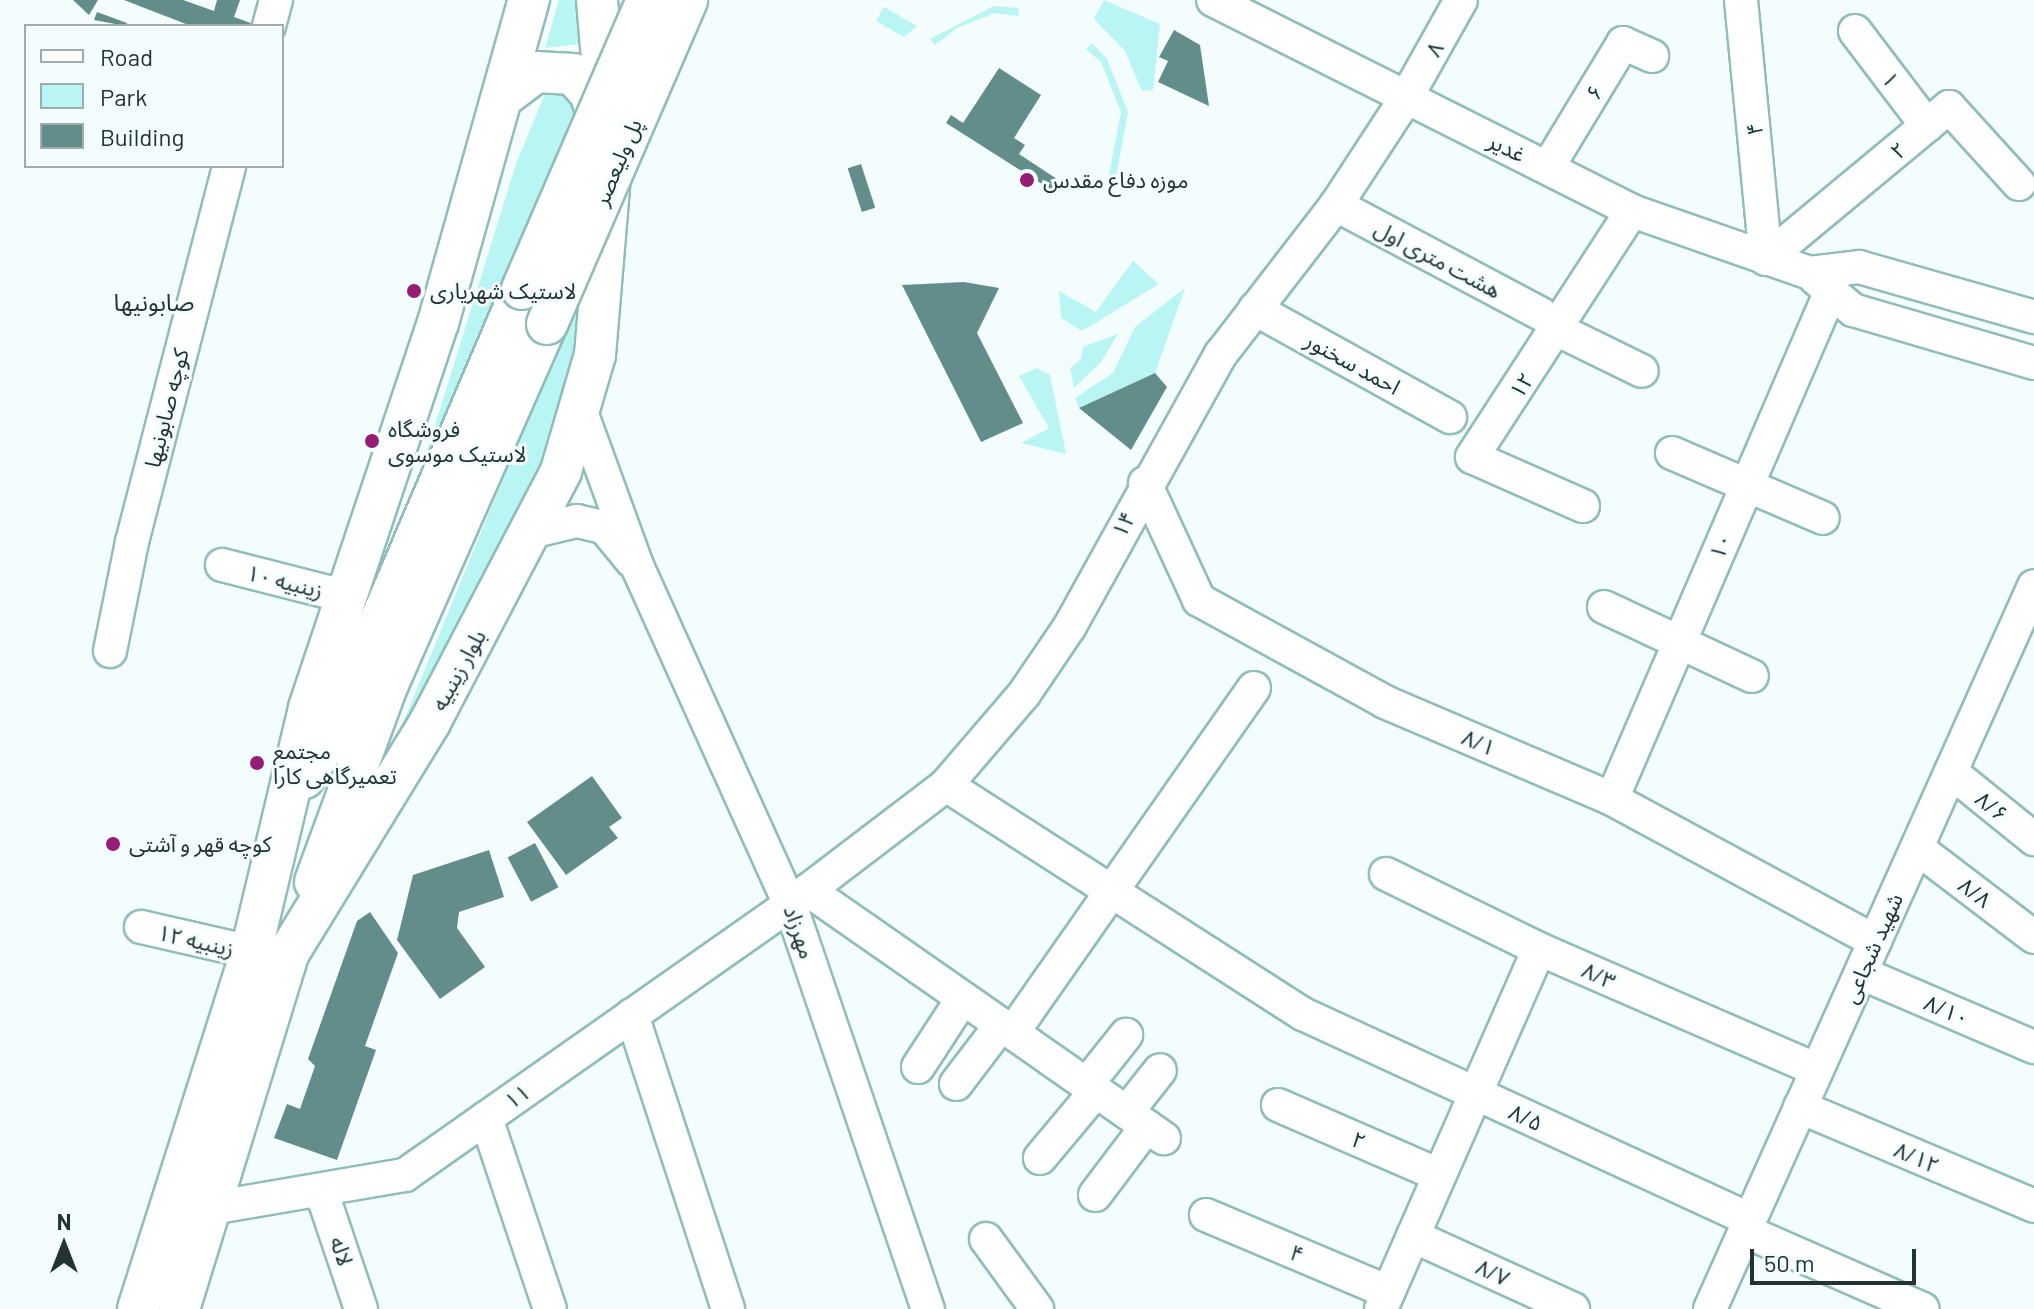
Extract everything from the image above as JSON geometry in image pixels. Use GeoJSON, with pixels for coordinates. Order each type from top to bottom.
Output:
{"type":"FeatureCollection","features":[{"type":"Feature","properties":{"kind":"main road","name":"بلوار زینبیه"},"geometry":{"type":"LineString","coordinates":[[179,1309],[211,1208],[270,953],[291,797],[309,708],[348,597],[504,96],[529,0]]}},
{"type":"Feature","properties":{"kind":"main road","name":"بلوار زینبیه"},"geometry":{"type":"LineString","coordinates":[[138,1309],[270,953],[366,833],[535,531],[580,409],[603,303],[610,151],[597,0]]}},
{"type":"Feature","properties":{"kind":"main road","name":"پل ولیعصر"},"geometry":{"type":"LineString","coordinates":[[291,797],[333,732],[647,0]]}},
{"type":"Feature","properties":{"kind":"main road","name":"پل ولیعصر"},"geometry":{"type":"LineString","coordinates":[[270,953],[687,0]]}},
{"type":"Feature","properties":{"kind":"main road"},"geometry":{"type":"LineString","coordinates":[[504,96],[536,72],[573,74],[590,93],[610,151]]}},
{"type":"Feature","properties":{"kind":"street"},"geometry":{"type":"LineString","coordinates":[[270,24],[276,0]]}},
{"type":"Feature","properties":{"kind":"street","name":"غدیر"},"geometry":{"type":"LineString","coordinates":[[1213,0],[1632,211],[1766,259],[1820,283]]}},
{"type":"Feature","properties":{"kind":"street","name":"۸"},"geometry":{"type":"LineString","coordinates":[[1406,98],[1461,0]]}},
{"type":"Feature","properties":{"kind":"street","name":"۴"},"geometry":{"type":"LineString","coordinates":[[1741,0],[1766,259]]}},
{"type":"Feature","properties":{"kind":"street","name":"۱"},"geometry":{"type":"LineString","coordinates":[[1855,31],[1927,126]]}},
{"type":"Feature","properties":{"kind":"street","name":"۶"},"geometry":{"type":"LineString","coordinates":[[1548,167],[1623,43],[1652,56]]}},
{"type":"Feature","properties":{"kind":"street","name":"۱۴"},"geometry":{"type":"LineString","coordinates":[[799,897],[946,785],[1024,694],[1070,626],[1145,483],[1255,309],[1336,205],[1406,98]]}},
{"type":"Feature","properties":{"kind":"street","name":"۲"},"geometry":{"type":"LineString","coordinates":[[1766,259],[1949,107],[2019,184]]}},
{"type":"Feature","properties":{"kind":"street","name":"کوچه صابونیها"},"geometry":{"type":"LineString","coordinates":[[110,651],[132,542],[228,168]]}},
{"type":"Feature","properties":{"kind":"street","name":"هشت متری اول"},"geometry":{"type":"LineString","coordinates":[[1336,205],[1642,371]]}},
{"type":"Feature","properties":{"kind":"street","name":"۱۲"},"geometry":{"type":"LineString","coordinates":[[1583,506],[1472,457],[1550,322],[1632,211]]}},
{"type":"Feature","properties":{"kind":"street"},"geometry":{"type":"LineString","coordinates":[[2034,317],[1859,267],[1820,283],[1853,310],[2034,363]]}},
{"type":"Feature","properties":{"kind":"street","name":"۱۰"},"geometry":{"type":"LineString","coordinates":[[1612,799],[1681,643],[1820,283]]}},
{"type":"Feature","properties":{"kind":"street","name":"احمد سخنور"},"geometry":{"type":"LineString","coordinates":[[1255,309],[1450,417]]}},
{"type":"Feature","properties":{"kind":"street"},"geometry":{"type":"LineString","coordinates":[[580,409],[638,568]]}},
{"type":"Feature","properties":{"kind":"street"},"geometry":{"type":"LineString","coordinates":[[1672,453],[1823,518]]}},
{"type":"Feature","properties":{"kind":"street","name":"۸/۱"},"geometry":{"type":"LineString","coordinates":[[1145,483],[1199,600],[1385,702],[1612,799],[1875,941]]}},
{"type":"Feature","properties":{"kind":"street"},"geometry":{"type":"LineString","coordinates":[[535,531],[577,521],[604,527],[638,568]]}},
{"type":"Feature","properties":{"kind":"street","name":"زینبیه ۱۰"},"geometry":{"type":"LineString","coordinates":[[222,565],[348,597]]}},
{"type":"Feature","properties":{"kind":"street","name":"مهرزاد"},"geometry":{"type":"LineString","coordinates":[[638,568],[799,897],[928,1309]]}},
{"type":"Feature","properties":{"kind":"street","name":"شهید شجاعی"},"geometry":{"type":"LineString","coordinates":[[1710,1309],[2034,587]]}},
{"type":"Feature","properties":{"kind":"street"},"geometry":{"type":"LineString","coordinates":[[1604,607],[1752,676]]}},
{"type":"Feature","properties":{"kind":"street"},"geometry":{"type":"LineString","coordinates":[[956,1084],[1007,1028],[1112,891],[1254,688]]}},
{"type":"Feature","properties":{"kind":"street","name":"۸/۶"},"geometry":{"type":"LineString","coordinates":[[1951,772],[2034,839]]}},
{"type":"Feature","properties":{"kind":"street","name":"۸/۵"},"geometry":{"type":"LineString","coordinates":[[946,785],[1303,1014],[1476,1093],[1923,1309]]}},
{"type":"Feature","properties":{"kind":"street","name":"۸/۸"},"geometry":{"type":"LineString","coordinates":[[1917,848],[2034,937]]}},
{"type":"Feature","properties":{"kind":"street","name":"۸/۳"},"geometry":{"type":"LineString","coordinates":[[1386,874],[1539,949],[1817,1070]]}},
{"type":"Feature","properties":{"kind":"street"},"geometry":{"type":"LineString","coordinates":[[799,897],[963,998],[1146,1125]]}},
{"type":"Feature","properties":{"kind":"street","name":"۱۱"},"geometry":{"type":"LineString","coordinates":[[211,1208],[322,1193],[405,1175],[799,897]]}},
{"type":"Feature","properties":{"kind":"street","name":"زینبیه ۱۲"},"geometry":{"type":"LineString","coordinates":[[141,927],[270,953]]}},
{"type":"Feature","properties":{"kind":"street"},"geometry":{"type":"LineString","coordinates":[[1384,1300],[1539,949]]}},
{"type":"Feature","properties":{"kind":"street","name":"۸/۱۰"},"geometry":{"type":"LineString","coordinates":[[1861,973],[2034,1047]]}},
{"type":"Feature","properties":{"kind":"street"},"geometry":{"type":"LineString","coordinates":[[918,1067],[963,998]]}},
{"type":"Feature","properties":{"kind":"street"},"geometry":{"type":"LineString","coordinates":[[632,1015],[728,1309]]}},
{"type":"Feature","properties":{"kind":"street"},"geometry":{"type":"LineString","coordinates":[[1040,1158],[1126,1035]]}},
{"type":"Feature","properties":{"kind":"street"},"geometry":{"type":"LineString","coordinates":[[1095,1195],[1146,1125],[1160,1070]]}},
{"type":"Feature","properties":{"kind":"street","name":"۲"},"geometry":{"type":"LineString","coordinates":[[1278,1105],[1439,1175]]}},
{"type":"Feature","properties":{"kind":"street","name":"۸/۱۲"},"geometry":{"type":"LineString","coordinates":[[1800,1107],[2034,1206]]}},
{"type":"Feature","properties":{"kind":"street"},"geometry":{"type":"LineString","coordinates":[[486,1118],[550,1309]]}},
{"type":"Feature","properties":{"kind":"street","name":"لاله"},"geometry":{"type":"LineString","coordinates":[[322,1193],[361,1309]]}},
{"type":"Feature","properties":{"kind":"street","name":"۴"},"geometry":{"type":"LineString","coordinates":[[1206,1215],[1384,1300]]}},
{"type":"Feature","properties":{"kind":"street","name":"۸/۷"},"geometry":{"type":"LineString","coordinates":[[1413,1236],[1573,1309]]}},
{"type":"Feature","properties":{"kind":"street"},"geometry":{"type":"LineString","coordinates":[[986,1239],[1037,1309]]}},
{"type":"Feature","properties":{"kind":"green space"},"geometry":{"type":"Polygon","coordinates":[[[559,0],[589,0],[590,52],[579,44],[545,48],[559,0]]]}},
{"type":"Feature","properties":{"kind":"green space"},"geometry":{"type":"Polygon","coordinates":[[[1104,0],[1160,24],[1153,90],[1142,91],[1125,51],[1094,19],[1104,0]]]}},
{"type":"Feature","properties":{"kind":"green space"},"geometry":{"type":"Polygon","coordinates":[[[994,6],[1019,8],[1018,16],[995,13],[957,28],[935,45],[930,39],[994,6]]]}},
{"type":"Feature","properties":{"kind":"green space"},"geometry":{"type":"Polygon","coordinates":[[[884,7],[917,26],[904,37],[876,21],[884,7]]]}},
{"type":"Feature","properties":{"kind":"green space"},"geometry":{"type":"Polygon","coordinates":[[[1092,43],[1107,59],[1128,112],[1116,178],[1109,175],[1121,112],[1101,62],[1086,49],[1092,43]]]}},
{"type":"Feature","properties":{"kind":"green space"},"geometry":{"type":"Polygon","coordinates":[[[547,89],[579,97],[574,118],[401,535],[516,164],[547,89]]]}},
{"type":"Feature","properties":{"kind":"green space"},"geometry":{"type":"Polygon","coordinates":[[[598,247],[570,405],[511,545],[399,747],[398,735],[598,247]]]}},
{"type":"Feature","properties":{"kind":"green space"},"geometry":{"type":"Polygon","coordinates":[[[1133,261],[1159,284],[1082,331],[1061,318],[1059,291],[1096,312],[1133,261]]]}},
{"type":"Feature","properties":{"kind":"green space"},"geometry":{"type":"Polygon","coordinates":[[[1185,288],[1155,373],[1079,408],[1075,398],[1113,373],[1135,327],[1185,288]]]}},
{"type":"Feature","properties":{"kind":"green space"},"geometry":{"type":"Polygon","coordinates":[[[1118,334],[1101,362],[1074,388],[1070,368],[1081,359],[1083,347],[1118,334]]]}},
{"type":"Feature","properties":{"kind":"green space"},"geometry":{"type":"Polygon","coordinates":[[[1037,368],[1050,375],[1066,454],[1021,443],[1049,428],[1019,376],[1037,368]]]}},
{"type":"Feature","properties":{"kind":"building"},"geometry":{"type":"Polygon","coordinates":[[[73,0],[98,0],[89,15],[73,0]]]}},
{"type":"Feature","properties":{"kind":"building"},"geometry":{"type":"Polygon","coordinates":[[[124,0],[183,0],[214,11],[217,0],[240,0],[234,17],[253,24],[186,24],[124,0]]]}},
{"type":"Feature","properties":{"kind":"building"},"geometry":{"type":"Polygon","coordinates":[[[97,12],[127,23],[115,24],[94,20],[97,12]]]}},
{"type":"Feature","properties":{"kind":"building"},"geometry":{"type":"Polygon","coordinates":[[[1174,30],[1200,45],[1209,106],[1158,82],[1168,61],[1159,57],[1174,30]]]}},
{"type":"Feature","properties":{"kind":"building"},"geometry":{"type":"Polygon","coordinates":[[[999,68],[1041,95],[1014,138],[1025,145],[1019,154],[1060,181],[1050,189],[946,123],[951,115],[963,123],[999,68]]]}},
{"type":"Feature","properties":{"kind":"building"},"geometry":{"type":"Polygon","coordinates":[[[861,164],[875,208],[862,212],[848,168],[861,164]]]}},
{"type":"Feature","properties":{"kind":"building"},"geometry":{"type":"Polygon","coordinates":[[[964,282],[999,288],[977,333],[1023,423],[981,442],[902,285],[964,282]]]}},
{"type":"Feature","properties":{"kind":"building"},"geometry":{"type":"Polygon","coordinates":[[[1155,373],[1167,387],[1131,450],[1079,408],[1155,373]]]}},
{"type":"Feature","properties":{"kind":"building"},"geometry":{"type":"Polygon","coordinates":[[[592,776],[622,818],[609,827],[618,838],[566,875],[527,822],[592,776]]]}},
{"type":"Feature","properties":{"kind":"building"},"geometry":{"type":"Polygon","coordinates":[[[535,843],[558,887],[531,902],[508,858],[535,843]]]}},
{"type":"Feature","properties":{"kind":"building"},"geometry":{"type":"Polygon","coordinates":[[[489,850],[504,897],[459,912],[457,928],[485,967],[440,999],[397,940],[413,875],[489,850]]]}},
{"type":"Feature","properties":{"kind":"building"},"geometry":{"type":"Polygon","coordinates":[[[370,912],[398,953],[365,1046],[376,1050],[337,1160],[274,1138],[287,1104],[300,1109],[315,1066],[308,1059],[357,921],[370,912]]]}},
{"type":"Feature","properties":{"kind":"place","name":"موزه دفاع مقدس"},"geometry":{"type":"Point","coordinates":[1027,180]}},
{"type":"Feature","properties":{"kind":"place","name":"لاستیک شهریاری"},"geometry":{"type":"Point","coordinates":[414,291]}},
{"type":"Feature","properties":{"kind":"place","name":"فروشگاه لاستیک موسوی"},"geometry":{"type":"Point","coordinates":[372,441]}},
{"type":"Feature","properties":{"kind":"place","name":"مجتمع تعمیرگاهی کارا"},"geometry":{"type":"Point","coordinates":[257,763]}},
{"type":"Feature","properties":{"kind":"place","name":"کوچه قهر و آشتی"},"geometry":{"type":"Point","coordinates":[113,844]}},
{"type":"Feature","properties":{"kind":"district","name":"صابونیها"},"geometry":{"type":"Point","coordinates":[154,302]}}]}
